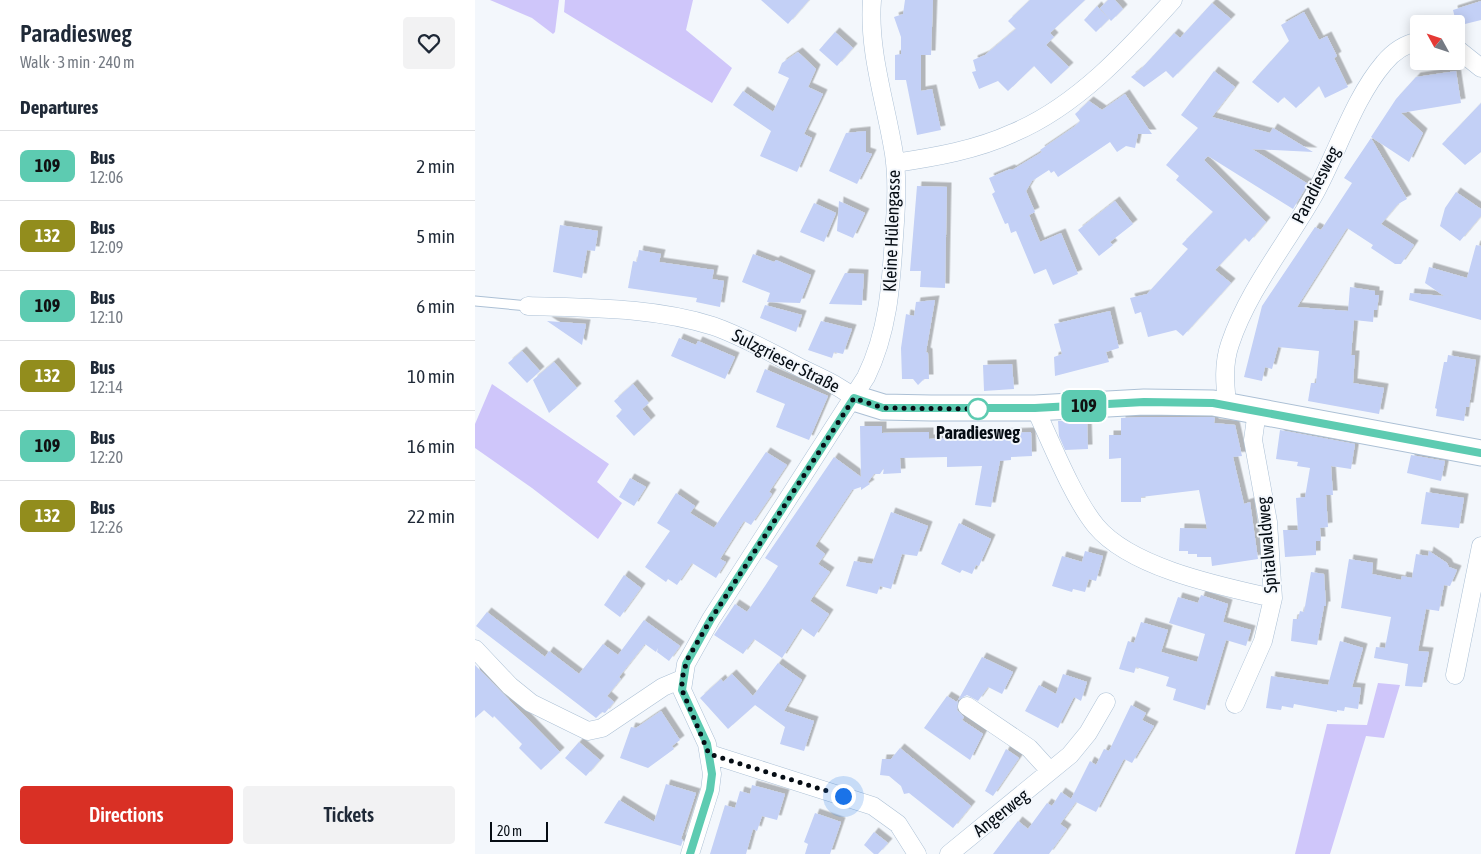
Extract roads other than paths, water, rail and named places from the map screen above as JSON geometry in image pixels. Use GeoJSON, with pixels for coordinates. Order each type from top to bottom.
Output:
{"type":"FeatureCollection","features":[{"type":"Feature","properties":{"kind":"street","name":"Kleine Hülengasse"},"geometry":{"type":"LineString","coordinates":[[682,679],[689,655],[854,398],[877,351],[889,304],[896,203],[895,163],[873,38],[872,0]]}},
{"type":"Feature","properties":{"kind":"street"},"geometry":{"type":"LineString","coordinates":[[895,163],[964,150],[1006,136],[1033,124],[1086,88],[1145,31],[1173,0]]}},
{"type":"Feature","properties":{"kind":"street","name":"Paradiesweg"},"geometry":{"type":"LineString","coordinates":[[1227,404],[1225,374],[1227,356],[1245,308],[1316,190],[1346,126],[1379,70],[1398,50],[1410,45]]}},
{"type":"Feature","properties":{"kind":"street"},"geometry":{"type":"LineString","coordinates":[[1465,54],[1478,62]]}},
{"type":"Feature","properties":{"kind":"street","name":"Sulzgrieser Straße"},"geometry":{"type":"LineString","coordinates":[[528,306],[641,312],[694,320],[758,344],[832,382],[854,398],[883,408],[1035,408],[1175,402],[1227,404],[1481,453]]}},
{"type":"Feature","properties":{"kind":"street"},"geometry":{"type":"LineString","coordinates":[[1035,408],[1087,513],[1108,538],[1132,554],[1160,566],[1273,598]]}},
{"type":"Feature","properties":{"kind":"street","name":"Spitalwaldweg"},"geometry":{"type":"LineString","coordinates":[[1235,704],[1263,641],[1273,598],[1268,522],[1253,440],[1257,411]]}},
{"type":"Feature","properties":{"kind":"street"},"geometry":{"type":"LineString","coordinates":[[1455,675],[1481,546]]}},
{"type":"Feature","properties":{"kind":"street"},"geometry":{"type":"LineString","coordinates":[[475,649],[510,686],[531,703],[588,731],[602,728],[663,687],[682,679],[683,694],[703,734],[712,774],[710,790],[690,854]]}},
{"type":"Feature","properties":{"kind":"street","name":"Angerweg"},"geometry":{"type":"LineString","coordinates":[[949,854],[1038,784],[1082,742],[1106,702]]}},
{"type":"Feature","properties":{"kind":"street"},"geometry":{"type":"LineString","coordinates":[[967,706],[1035,752],[1051,771]]}},
{"type":"Feature","properties":{"kind":"street"},"geometry":{"type":"LineString","coordinates":[[709,754],[873,806],[898,824],[917,854]]}},
{"type":"Feature","properties":{"kind":"lane","name":"Sulzgrieser Straße"},"geometry":{"type":"LineString","coordinates":[[475,301],[528,306]]}},
{"type":"Feature","properties":{"kind":"place","name":"Paradiesweg"},"geometry":{"type":"Point","coordinates":[978,409]}}]}
